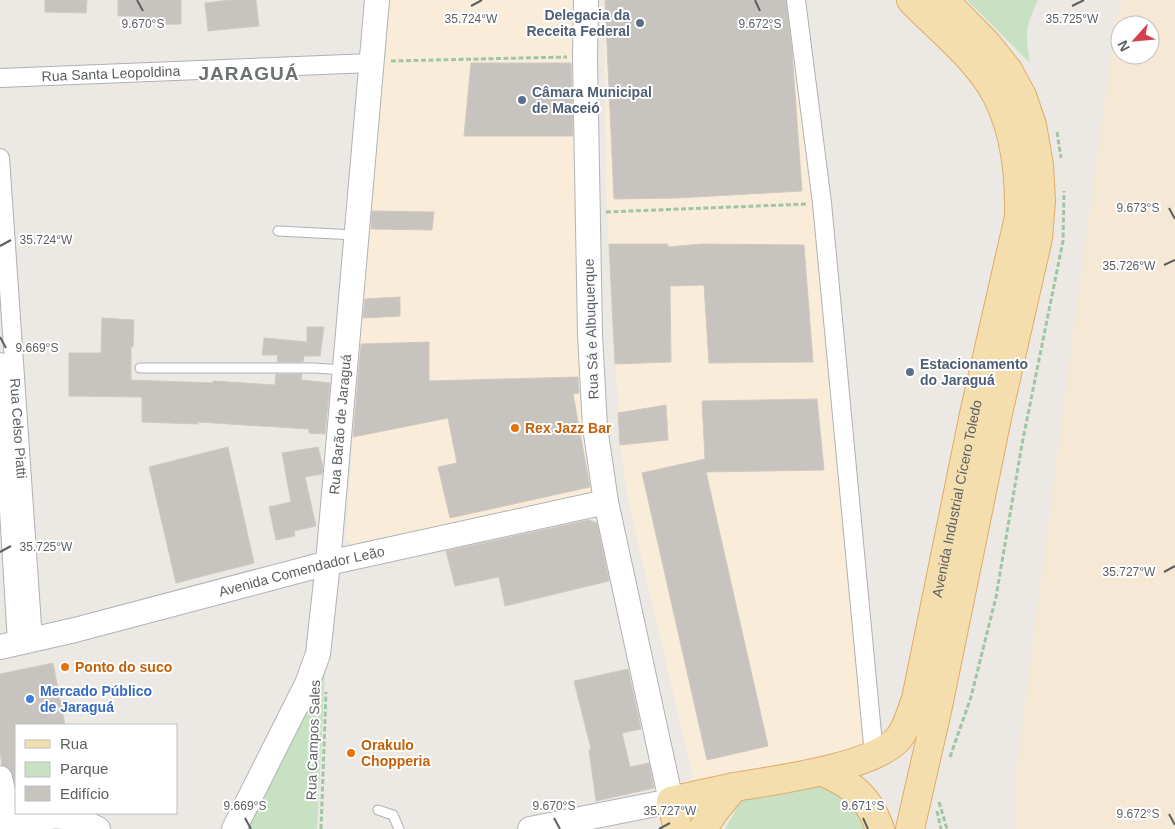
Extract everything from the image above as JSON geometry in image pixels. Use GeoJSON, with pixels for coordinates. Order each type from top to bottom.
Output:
{"type":"FeatureCollection","features":[{"type":"Feature","properties":{"kind":"main road","name":"Avenida Industrial Cícero Toledo"},"geometry":{"type":"LineString","coordinates":[[671,801],[734,787],[823,772],[874,755],[899,738],[906,726],[916,699],[974,414],[1019,217],[1020,186],[1014,144],[1004,110],[990,84],[972,61],[911,0]]}},
{"type":"Feature","properties":{"kind":"main road","name":"Avenida Industrial Cícero Toledo"},"geometry":{"type":"LineString","coordinates":[[910,829],[937,711],[997,418],[1038,238],[1041,201],[1039,164],[1032,124],[1022,96],[1008,70],[987,44],[944,0]]}},
{"type":"Feature","properties":{"kind":"main road"},"geometry":{"type":"LineString","coordinates":[[823,772],[843,780],[856,789],[868,802],[876,816],[880,829]]}},
{"type":"Feature","properties":{"kind":"main road"},"geometry":{"type":"LineString","coordinates":[[703,829],[734,787]]}},
{"type":"Feature","properties":{"kind":"main road"},"geometry":{"type":"LineString","coordinates":[[671,801],[678,829]]}},
{"type":"Feature","properties":{"kind":"street","name":"Rua Barão de Jaraguá"},"geometry":{"type":"LineString","coordinates":[[234,829],[307,684],[318,654],[328,563],[377,0]]}},
{"type":"Feature","properties":{"kind":"street","name":"Rua Sá e Albuquerque"},"geometry":{"type":"LineString","coordinates":[[586,0],[587,213],[590,335],[595,427],[606,502],[671,801]]}},
{"type":"Feature","properties":{"kind":"street"},"geometry":{"type":"LineString","coordinates":[[796,0],[822,203],[874,755]]}},
{"type":"Feature","properties":{"kind":"street","name":"Rua Santa Leopoldina"},"geometry":{"type":"LineString","coordinates":[[0,78],[371,63]]}},
{"type":"Feature","properties":{"kind":"street","name":"Rua Celso Piatti"},"geometry":{"type":"LineString","coordinates":[[0,158],[17,643]]}},
{"type":"Feature","properties":{"kind":"street","name":"Rua Celso Piatti"},"geometry":{"type":"LineString","coordinates":[[0,362],[17,643]]}},
{"type":"Feature","properties":{"kind":"street","name":"Avenida Comendador Leão"},"geometry":{"type":"LineString","coordinates":[[17,643],[75,630],[328,563],[606,502]]}},
{"type":"Feature","properties":{"kind":"street"},"geometry":{"type":"LineString","coordinates":[[0,778],[12,829],[34,820],[54,816],[70,818],[98,829]]}},
{"type":"Feature","properties":{"kind":"street"},"geometry":{"type":"LineString","coordinates":[[530,829],[671,801]]}},
{"type":"Feature","properties":{"kind":"lane"},"geometry":{"type":"LineString","coordinates":[[278,231],[356,235]]}},
{"type":"Feature","properties":{"kind":"lane"},"geometry":{"type":"LineString","coordinates":[[140,368],[314,368],[344,370]]}},
{"type":"Feature","properties":{"kind":"lane"},"geometry":{"type":"LineString","coordinates":[[378,810],[394,815],[399,829]]}},
{"type":"Feature","properties":{"kind":"path"},"geometry":{"type":"LineString","coordinates":[[371,63],[585,57]]}},
{"type":"Feature","properties":{"kind":"path"},"geometry":{"type":"LineString","coordinates":[[587,213],[822,203]]}},
{"type":"Feature","properties":{"kind":"path","name":"Rua Campos Sales"},"geometry":{"type":"LineString","coordinates":[[321,829],[326,690]]}},
{"type":"Feature","properties":{"kind":"path"},"geometry":{"type":"LineString","coordinates":[[938,794],[947,829]]}},
{"type":"Feature","properties":{"kind":"shaded area"},"geometry":{"type":"Polygon","coordinates":[[[387,0],[582,0],[602,492],[353,546],[346,538],[363,280],[387,0]]]}},
{"type":"Feature","properties":{"kind":"shaded area"},"geometry":{"type":"Polygon","coordinates":[[[604,0],[790,0],[828,294],[868,745],[863,753],[695,787],[628,500],[620,445],[606,189],[604,0]]]}},
{"type":"Feature","properties":{"kind":"green space"},"geometry":{"type":"Polygon","coordinates":[[[967,0],[1038,0],[1027,31],[1030,63],[967,0]]]}},
{"type":"Feature","properties":{"kind":"green space"},"geometry":{"type":"Polygon","coordinates":[[[325,670],[317,829],[240,829],[325,670]]]}},
{"type":"Feature","properties":{"kind":"green space"},"geometry":{"type":"Polygon","coordinates":[[[820,784],[846,800],[871,829],[725,829],[741,801],[767,790],[820,784]]]}},
{"type":"Feature","properties":{"kind":"sand"},"geometry":{"type":"Polygon","coordinates":[[[1123,0],[1175,0],[1175,829],[1016,829],[1016,772],[1110,62],[1110,65],[1160,65],[1160,15],[1117,15],[1123,0]]]}},
{"type":"Feature","properties":{"kind":"building"},"geometry":{"type":"Polygon","coordinates":[[[45,0],[87,0],[86,13],[45,12],[45,0]]]}},
{"type":"Feature","properties":{"kind":"building"},"geometry":{"type":"Polygon","coordinates":[[[118,0],[181,0],[181,24],[135,25],[135,16],[118,16],[118,0]]]}},
{"type":"Feature","properties":{"kind":"building"},"geometry":{"type":"Polygon","coordinates":[[[230,0],[256,0],[259,26],[208,31],[205,3],[230,0]]]}},
{"type":"Feature","properties":{"kind":"building","name":"Delegacia da Receita Federal"},"geometry":{"type":"Polygon","coordinates":[[[605,0],[786,0],[792,51],[802,191],[678,198],[614,199],[605,0]]]}},
{"type":"Feature","properties":{"kind":"building","name":"Câmara Municipal de Maceió"},"geometry":{"type":"Polygon","coordinates":[[[471,63],[571,63],[573,136],[464,136],[471,63]]]}},
{"type":"Feature","properties":{"kind":"building"},"geometry":{"type":"Polygon","coordinates":[[[372,211],[434,212],[432,230],[371,229],[372,211]]]}},
{"type":"Feature","properties":{"kind":"building"},"geometry":{"type":"Polygon","coordinates":[[[609,244],[668,244],[668,247],[702,244],[804,245],[813,362],[709,363],[704,285],[670,286],[671,362],[615,364],[609,244]]]}},
{"type":"Feature","properties":{"kind":"building"},"geometry":{"type":"Polygon","coordinates":[[[400,297],[400,316],[363,318],[365,299],[400,297]]]}},
{"type":"Feature","properties":{"kind":"building"},"geometry":{"type":"Polygon","coordinates":[[[102,318],[134,320],[133,347],[131,346],[131,380],[213,383],[213,381],[275,385],[276,374],[302,374],[301,380],[330,383],[325,434],[309,433],[309,429],[198,422],[198,424],[142,422],[141,397],[69,396],[69,353],[101,353],[102,318]]]}},
{"type":"Feature","properties":{"kind":"building"},"geometry":{"type":"Polygon","coordinates":[[[307,327],[324,327],[320,356],[304,356],[303,362],[277,362],[278,355],[262,355],[264,338],[307,342],[307,327]]]}},
{"type":"Feature","properties":{"kind":"building"},"geometry":{"type":"Polygon","coordinates":[[[429,342],[429,381],[578,377],[579,393],[573,394],[590,487],[450,518],[438,467],[457,463],[448,418],[353,437],[361,344],[429,342]]]}},
{"type":"Feature","properties":{"kind":"building"},"geometry":{"type":"Polygon","coordinates":[[[817,399],[824,470],[706,472],[768,746],[707,760],[642,473],[705,459],[702,401],[817,399]]]}},
{"type":"Feature","properties":{"kind":"building"},"geometry":{"type":"Polygon","coordinates":[[[666,405],[668,440],[620,445],[618,413],[666,405]]]}},
{"type":"Feature","properties":{"kind":"building"},"geometry":{"type":"Polygon","coordinates":[[[228,447],[254,563],[176,583],[149,467],[228,447]]]}},
{"type":"Feature","properties":{"kind":"building"},"geometry":{"type":"Polygon","coordinates":[[[318,447],[323,467],[322,474],[305,477],[316,526],[294,531],[295,536],[276,540],[269,507],[291,502],[282,453],[318,447]]]}},
{"type":"Feature","properties":{"kind":"building"},"geometry":{"type":"Polygon","coordinates":[[[589,520],[597,523],[609,581],[505,606],[499,577],[455,586],[446,551],[589,520]]]}},
{"type":"Feature","properties":{"kind":"building","name":"Mercado Público de Jaraguá"},"geometry":{"type":"Polygon","coordinates":[[[53,663],[65,724],[15,724],[15,784],[10,769],[2,765],[0,753],[0,674],[53,663]]]}},
{"type":"Feature","properties":{"kind":"building"},"geometry":{"type":"Polygon","coordinates":[[[628,669],[641,729],[622,733],[630,767],[649,763],[654,788],[596,801],[589,750],[591,749],[574,681],[628,669]]]}},
{"type":"Feature","properties":{"kind":"place","name":"Delegacia da Receita Federal"},"geometry":{"type":"Point","coordinates":[640,23]}},
{"type":"Feature","properties":{"kind":"place","name":"Câmara Municipal de Maceió"},"geometry":{"type":"Point","coordinates":[522,100]}},
{"type":"Feature","properties":{"kind":"place","name":"Estacionamento do Jaraguá"},"geometry":{"type":"Point","coordinates":[910,372]}},
{"type":"Feature","properties":{"kind":"place","name":"Rex Jazz Bar"},"geometry":{"type":"Point","coordinates":[515,428]}},
{"type":"Feature","properties":{"kind":"place","name":"Ponto do suco"},"geometry":{"type":"Point","coordinates":[65,667]}},
{"type":"Feature","properties":{"kind":"place","name":"Mercado Público de Jaraguá"},"geometry":{"type":"Point","coordinates":[30,699]}},
{"type":"Feature","properties":{"kind":"place","name":"Orakulo Chopperia"},"geometry":{"type":"Point","coordinates":[351,753]}},
{"type":"Feature","properties":{"kind":"district","name":"JARAGUÁ"},"geometry":{"type":"Point","coordinates":[249,73]}}]}
